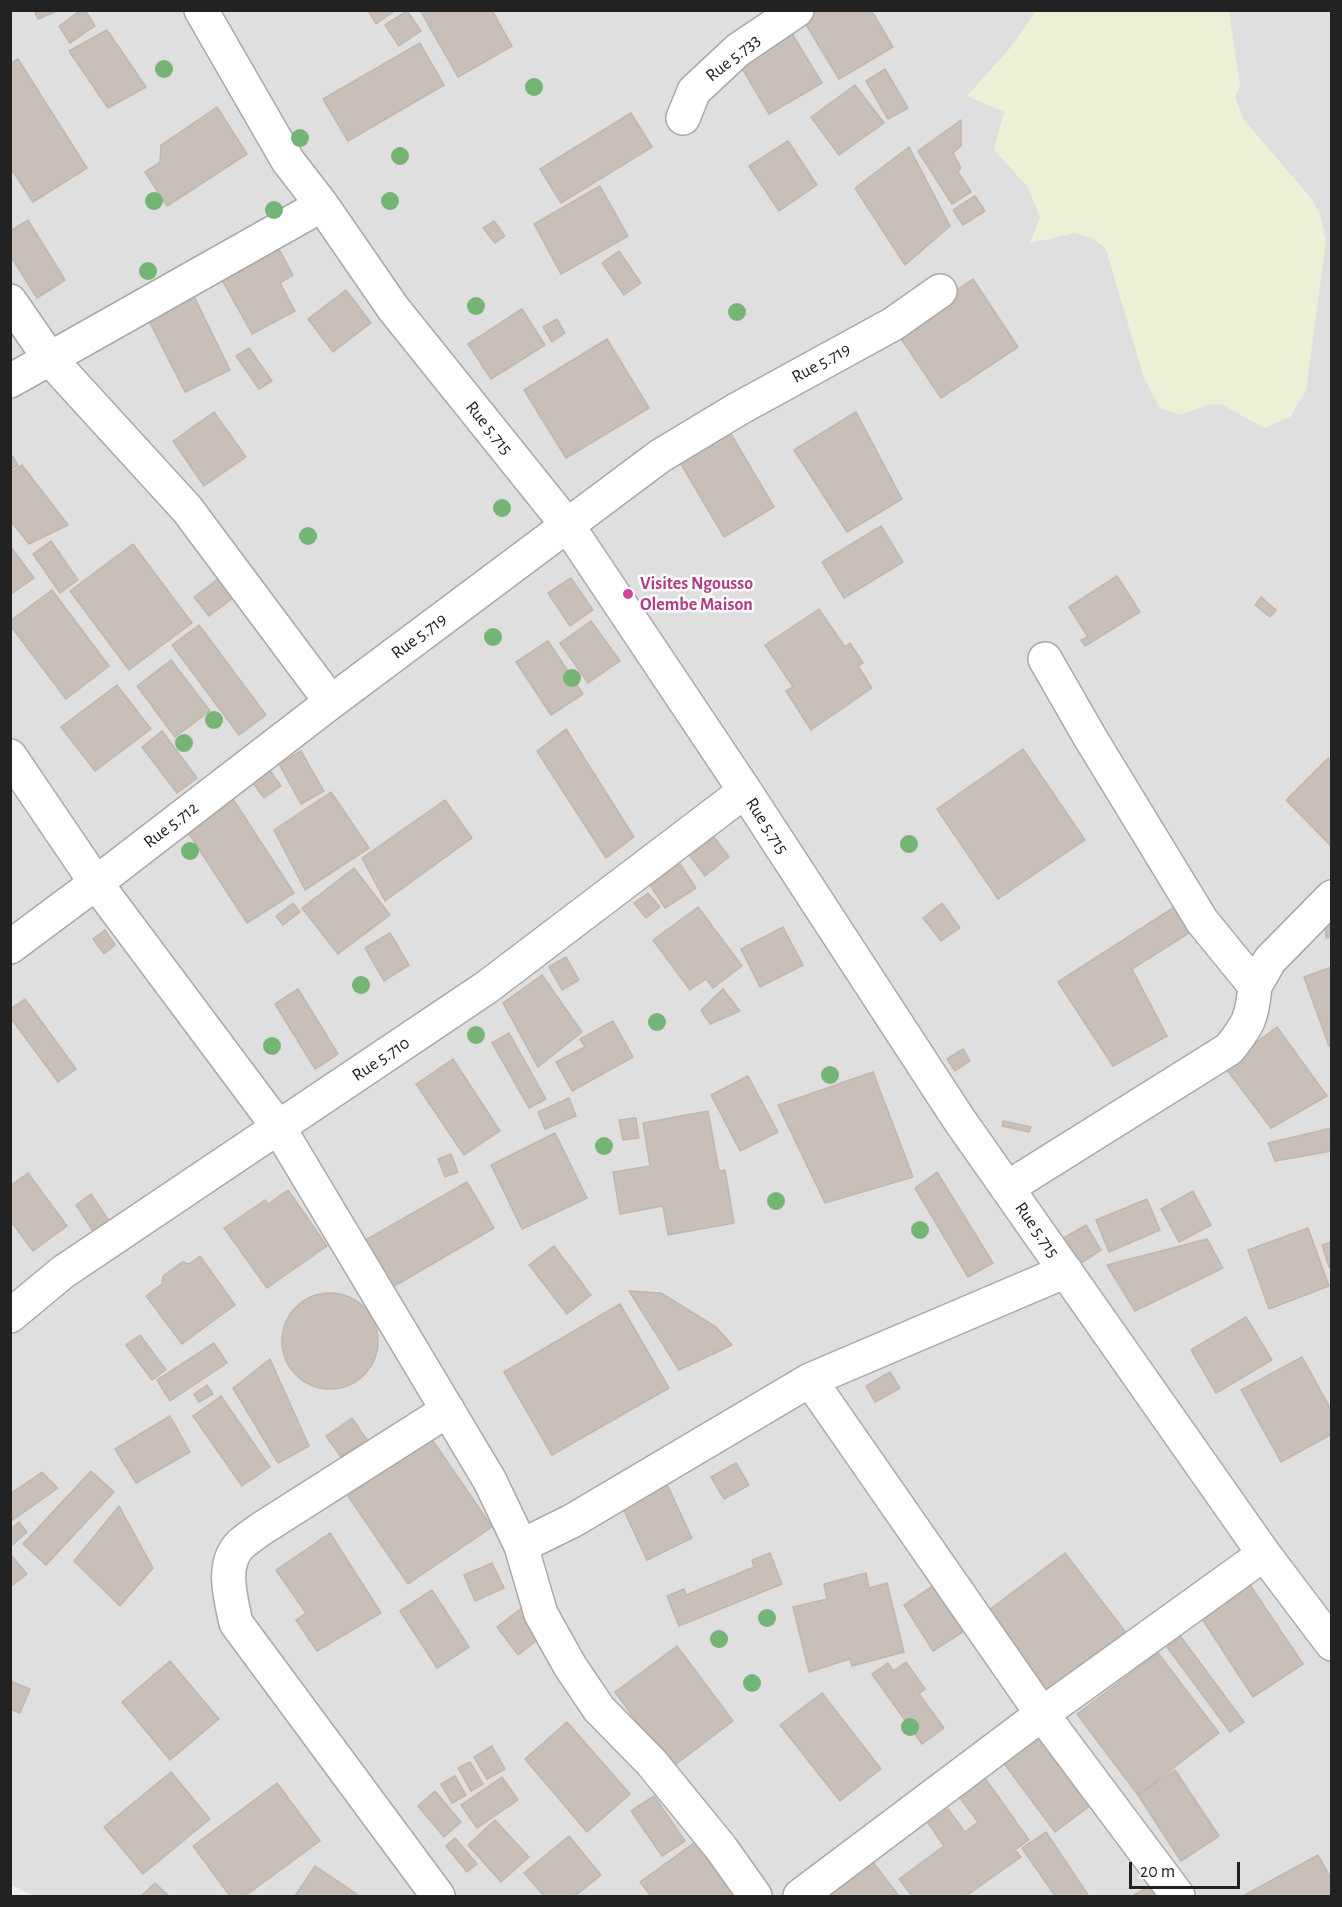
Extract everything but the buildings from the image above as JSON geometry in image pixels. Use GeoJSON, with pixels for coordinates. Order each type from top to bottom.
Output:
{"type":"FeatureCollection","features":[{"type":"Feature","properties":{"kind":"street","name":"Rue 5.715"},"geometry":{"type":"LineString","coordinates":[[201,10],[288,161],[322,205],[393,308],[568,526],[745,791],[958,1118],[1264,1554],[1332,1644]]}},
{"type":"Feature","properties":{"kind":"street","name":"Rue 5.733"},"geometry":{"type":"LineString","coordinates":[[683,118],[694,91],[738,50],[797,10]]}},
{"type":"Feature","properties":{"kind":"street"},"geometry":{"type":"LineString","coordinates":[[10,381],[322,205]]}},
{"type":"Feature","properties":{"kind":"street","name":"Rue 5.719"},"geometry":{"type":"LineString","coordinates":[[331,702],[660,456],[738,409],[893,324],[939,291]]}},
{"type":"Feature","properties":{"kind":"street"},"geometry":{"type":"LineString","coordinates":[[10,301],[50,359],[187,509],[331,702]]}},
{"type":"Feature","properties":{"kind":"street"},"geometry":{"type":"LineString","coordinates":[[1045,659],[1090,739],[1202,921],[1255,986]]}},
{"type":"Feature","properties":{"kind":"street","name":"Rue 5.712"},"geometry":{"type":"LineString","coordinates":[[10,946],[96,883],[331,702]]}},
{"type":"Feature","properties":{"kind":"street"},"geometry":{"type":"LineString","coordinates":[[10,756],[96,883],[279,1128],[490,1481],[521,1546],[541,1614],[570,1666],[598,1709],[651,1762],[721,1848],[755,1896]]}},
{"type":"Feature","properties":{"kind":"street","name":"Rue 5.710"},"geometry":{"type":"LineString","coordinates":[[10,1316],[63,1272],[487,987],[745,791]]}},
{"type":"Feature","properties":{"kind":"street"},"geometry":{"type":"LineString","coordinates":[[1007,1188],[1229,1049],[1247,1026],[1253,1006],[1255,986],[1270,960],[1332,897]]}},
{"type":"Feature","properties":{"kind":"street"},"geometry":{"type":"LineString","coordinates":[[521,1546],[572,1521],[810,1380],[1066,1271]]}},
{"type":"Feature","properties":{"kind":"street"},"geometry":{"type":"LineString","coordinates":[[810,1380],[1042,1714],[1178,1896]]}},
{"type":"Feature","properties":{"kind":"street"},"geometry":{"type":"LineString","coordinates":[[438,1896],[236,1623],[228,1585],[229,1566],[239,1546],[270,1523],[448,1410]]}},
{"type":"Feature","properties":{"kind":"street"},"geometry":{"type":"LineString","coordinates":[[800,1896],[1042,1714],[1264,1554]]}},
{"type":"Feature","properties":{"kind":"shaded area"},"geometry":{"type":"Polygon","coordinates":[[[10,11],[1331,11],[1331,1896],[33,1896],[11,1885],[10,11]]]}},
{"type":"Feature","properties":{"kind":"green space"},"geometry":{"type":"Polygon","coordinates":[[[1036,11],[1229,11],[1240,86],[1235,96],[1243,119],[1311,198],[1320,215],[1326,241],[1306,390],[1290,417],[1264,428],[1221,404],[1207,405],[1180,415],[1160,408],[1143,375],[1106,249],[1093,238],[1074,233],[1030,243],[1040,217],[1028,187],[994,150],[1004,112],[967,96],[1010,48],[1036,11]]]}},
{"type":"Feature","properties":{"kind":"place","name":"Visites Ngousso Olembe Maison"},"geometry":{"type":"Point","coordinates":[628,594]}}]}
